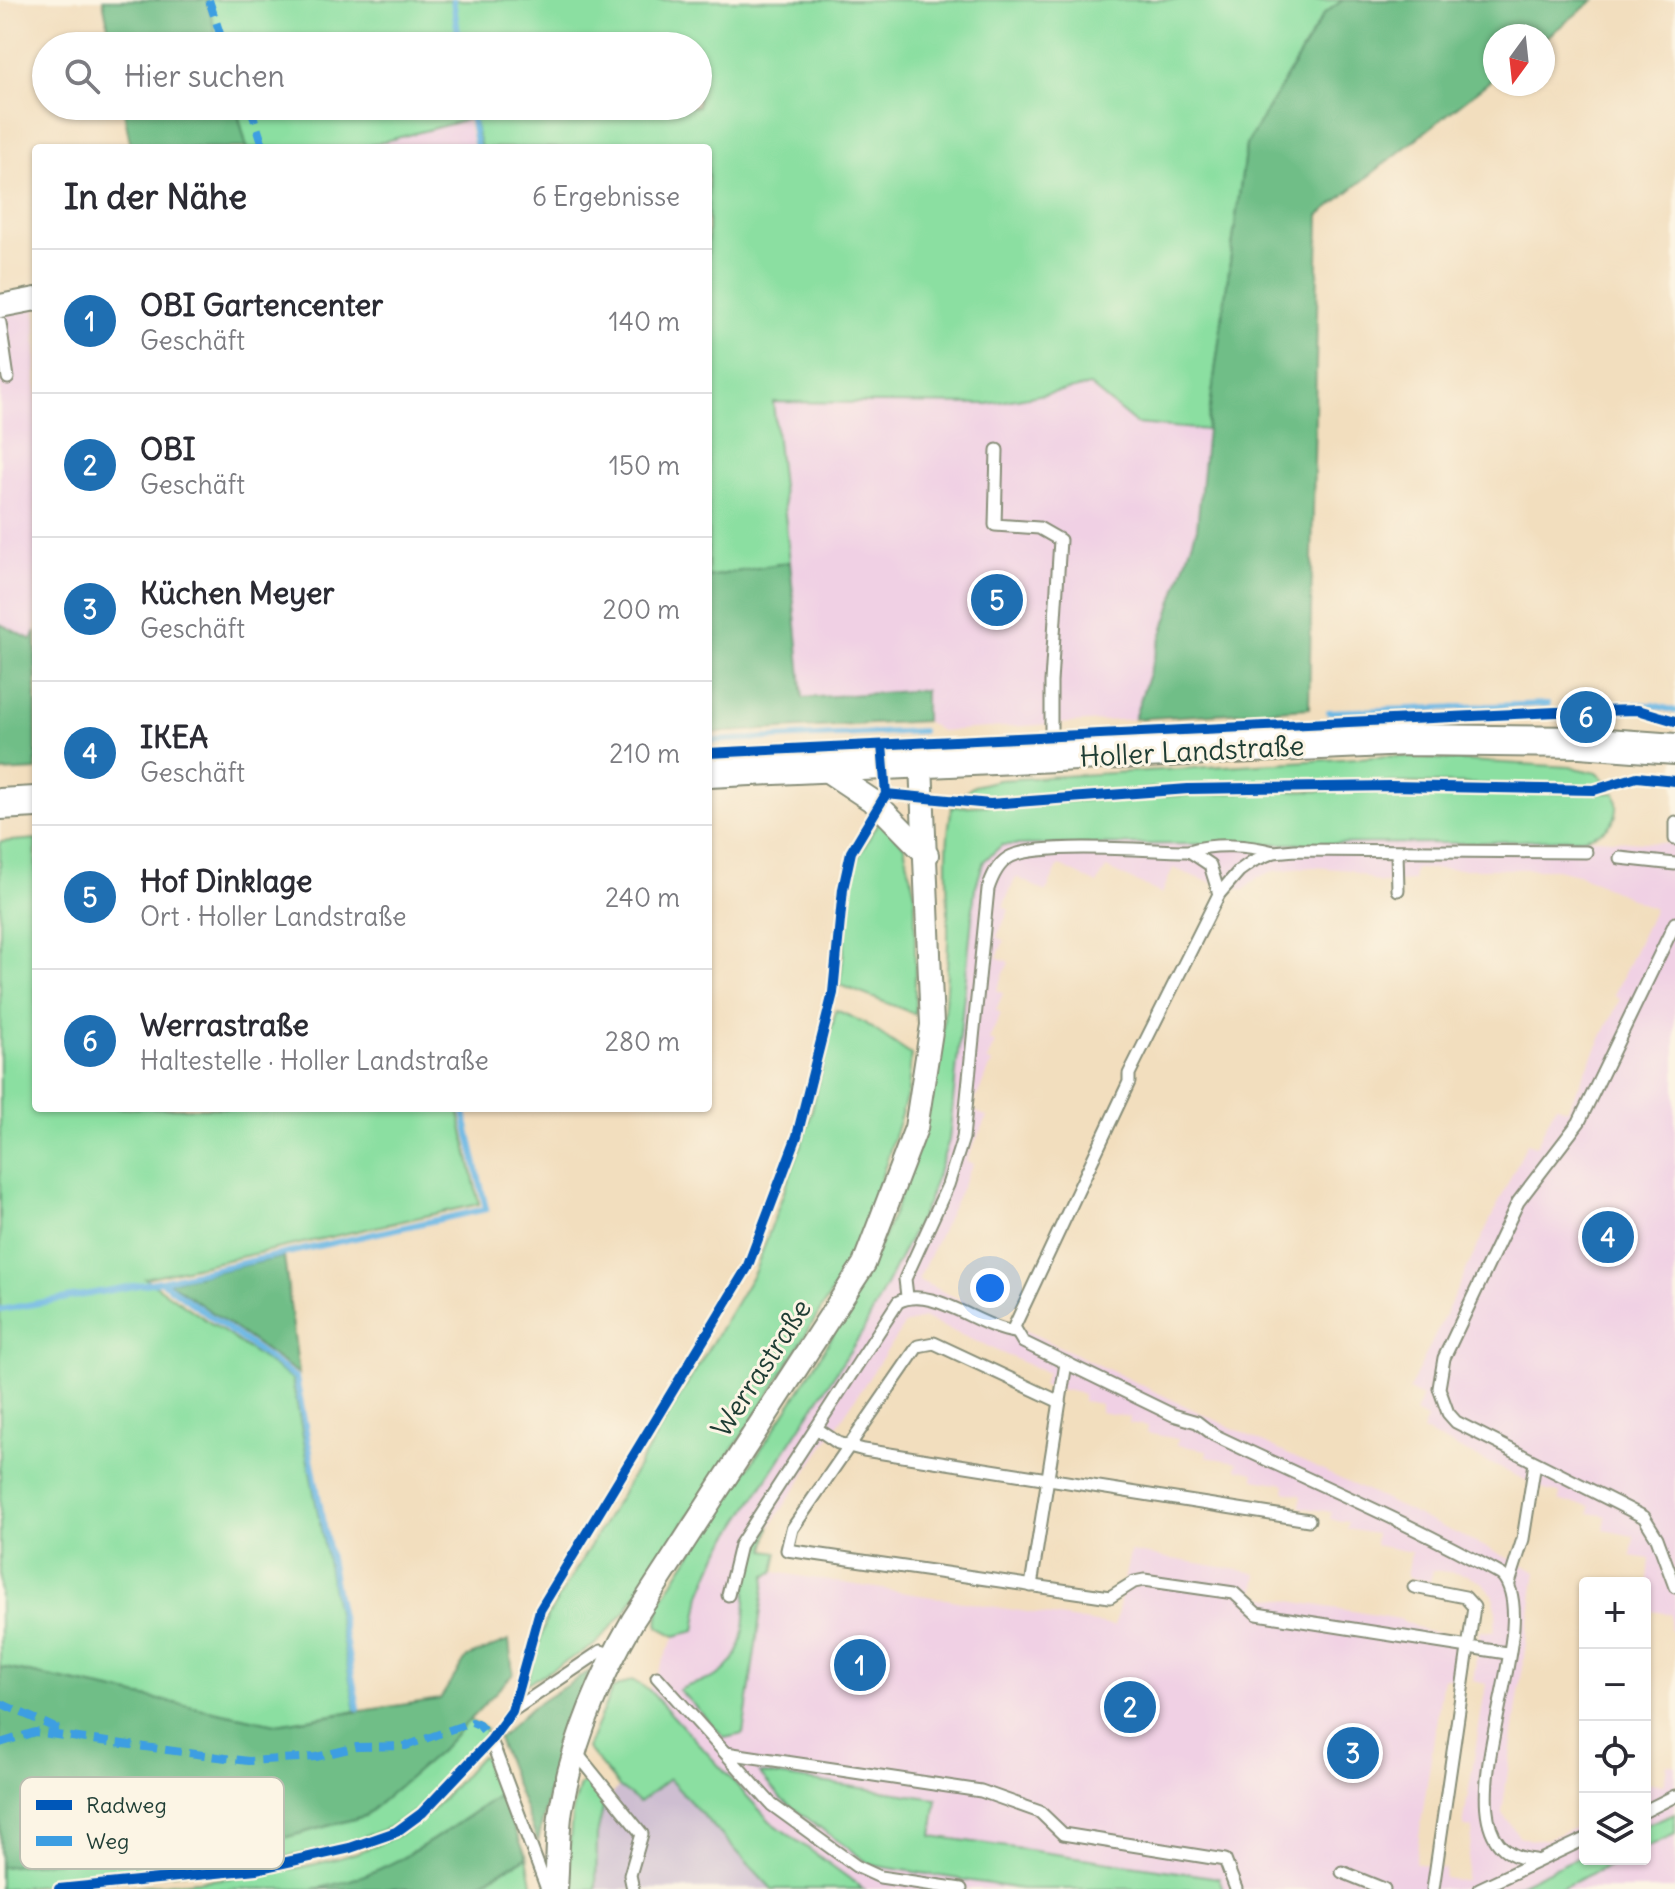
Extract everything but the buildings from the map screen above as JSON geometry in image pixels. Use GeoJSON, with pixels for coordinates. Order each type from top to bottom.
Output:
{"type":"FeatureCollection","features":[{"type":"Feature","properties":{"kind":"main road","name":"Holler Landstraße"},"geometry":{"type":"LineString","coordinates":[[712,772],[1408,740],[1580,742],[1675,749]]}},
{"type":"Feature","properties":{"kind":"main road"},"geometry":{"type":"LineString","coordinates":[[0,804],[32,802]]}},
{"type":"Feature","properties":{"kind":"street"},"geometry":{"type":"LineString","coordinates":[[0,306],[32,300]]}},
{"type":"Feature","properties":{"kind":"street","name":"Werrastraße"},"geometry":{"type":"LineString","coordinates":[[556,1889],[561,1811],[574,1750],[613,1655],[864,1264],[892,1200],[916,1128],[932,1025],[921,763]]}},
{"type":"Feature","properties":{"kind":"street"},"geometry":{"type":"LineString","coordinates":[[823,768],[877,804],[927,855]]}},
{"type":"Feature","properties":{"kind":"lane"},"geometry":{"type":"LineString","coordinates":[[0,323],[8,378]]}},
{"type":"Feature","properties":{"kind":"lane"},"geometry":{"type":"LineString","coordinates":[[997,450],[995,525],[1039,528],[1060,540],[1051,682],[1051,758]]}},
{"type":"Feature","properties":{"kind":"lane"},"geometry":{"type":"LineString","coordinates":[[1675,822],[1675,839]]}},
{"type":"Feature","properties":{"kind":"lane"},"geometry":{"type":"LineString","coordinates":[[907,1296],[905,1279],[948,1185],[963,1138],[993,876],[1009,857],[1034,850],[1189,851],[1202,847],[1256,847],[1274,852],[1586,852]]}},
{"type":"Feature","properties":{"kind":"lane"},"geometry":{"type":"LineString","coordinates":[[1189,851],[1210,865],[1219,894]]}},
{"type":"Feature","properties":{"kind":"lane"},"geometry":{"type":"LineString","coordinates":[[1274,852],[1239,871],[1219,894],[1129,1074],[1129,1082],[1014,1321],[1015,1332],[1023,1342],[1173,1415],[1197,1422],[1214,1435],[1360,1504],[1395,1517],[1502,1575],[1509,1583],[1514,1599],[1507,1675],[1500,1695],[1485,1812],[1501,1846],[1520,1859],[1535,1860]]}},
{"type":"Feature","properties":{"kind":"lane"},"geometry":{"type":"LineString","coordinates":[[1397,852],[1398,890]]}},
{"type":"Feature","properties":{"kind":"lane"},"geometry":{"type":"LineString","coordinates":[[1620,858],[1675,864]]}},
{"type":"Feature","properties":{"kind":"lane"},"geometry":{"type":"LineString","coordinates":[[1675,923],[1579,1122],[1518,1202],[1439,1372],[1441,1401],[1456,1422],[1644,1517],[1657,1538],[1675,1587]]}},
{"type":"Feature","properties":{"kind":"lane"},"geometry":{"type":"LineString","coordinates":[[907,1296],[930,1299],[996,1330],[1015,1332]]}},
{"type":"Feature","properties":{"kind":"lane"},"geometry":{"type":"LineString","coordinates":[[728,1595],[740,1545],[891,1311],[907,1296]]}},
{"type":"Feature","properties":{"kind":"lane"},"geometry":{"type":"LineString","coordinates":[[1060,1402],[926,1342],[918,1346],[792,1529],[787,1550],[1110,1597],[1134,1582],[1144,1580],[1234,1593],[1257,1614],[1507,1653]]}},
{"type":"Feature","properties":{"kind":"lane"},"geometry":{"type":"LineString","coordinates":[[1031,1586],[1066,1363]]}},
{"type":"Feature","properties":{"kind":"lane"},"geometry":{"type":"LineString","coordinates":[[816,1428],[849,1446],[1309,1520]]}},
{"type":"Feature","properties":{"kind":"lane"},"geometry":{"type":"LineString","coordinates":[[1509,1583],[1523,1539],[1535,1463]]}},
{"type":"Feature","properties":{"kind":"lane"},"geometry":{"type":"LineString","coordinates":[[1414,1587],[1459,1595],[1471,1601],[1474,1614],[1433,1889]]}},
{"type":"Feature","properties":{"kind":"lane"},"geometry":{"type":"LineString","coordinates":[[512,1711],[601,1651],[613,1655]]}},
{"type":"Feature","properties":{"kind":"lane"},"geometry":{"type":"LineString","coordinates":[[657,1677],[772,1805],[868,1873],[961,1889]]}},
{"type":"Feature","properties":{"kind":"lane"},"geometry":{"type":"LineString","coordinates":[[491,1740],[547,1889]]}},
{"type":"Feature","properties":{"kind":"lane"},"geometry":{"type":"LineString","coordinates":[[574,1750],[642,1834],[630,1875],[633,1889]]}},
{"type":"Feature","properties":{"kind":"lane"},"geometry":{"type":"LineString","coordinates":[[726,1753],[981,1791],[1040,1812],[1063,1834],[1225,1860],[1236,1889]]}},
{"type":"Feature","properties":{"kind":"lane"},"geometry":{"type":"LineString","coordinates":[[1651,1808],[1675,1796]]}},
{"type":"Feature","properties":{"kind":"lane"},"geometry":{"type":"LineString","coordinates":[[1479,1889],[1579,1842]]}},
{"type":"Feature","properties":{"kind":"lane"},"geometry":{"type":"LineString","coordinates":[[1342,1872],[1384,1889]]}},
{"type":"Feature","properties":{"kind":"shaded area"},"geometry":{"type":"Polygon","coordinates":[[[467,120],[472,144],[374,144],[467,120]]]}},
{"type":"Feature","properties":{"kind":"shaded area"},"geometry":{"type":"Polygon","coordinates":[[[32,308],[32,640],[0,624],[0,314],[32,308]]]}},
{"type":"Feature","properties":{"kind":"shaded area"},"geometry":{"type":"Polygon","coordinates":[[[1090,386],[1136,424],[1207,430],[1197,528],[1134,719],[941,731],[925,721],[925,690],[803,698],[773,402],[988,404],[1090,386]]]}},
{"type":"Feature","properties":{"kind":"shaded area"},"geometry":{"type":"Polygon","coordinates":[[[1583,838],[1675,844],[1675,1631],[1669,1630],[1671,1614],[1651,1611],[1650,1559],[1631,1556],[1634,1536],[1604,1530],[1606,1516],[1589,1513],[1590,1506],[1559,1501],[1560,1493],[1548,1491],[1422,1431],[1427,1419],[1415,1413],[1422,1397],[1409,1390],[1527,1143],[1536,1146],[1556,1105],[1567,1110],[1620,999],[1614,995],[1654,909],[1578,874],[1556,869],[1414,869],[1413,881],[1380,883],[1350,870],[1314,867],[1274,871],[1257,878],[1244,890],[1200,879],[1173,868],[1162,894],[1106,868],[1097,884],[1059,865],[1046,892],[1016,877],[1003,907],[1009,910],[997,937],[1004,941],[997,957],[1009,962],[997,990],[1003,993],[996,1010],[1001,1013],[989,1040],[995,1043],[987,1060],[992,1063],[971,1109],[987,1117],[966,1161],[973,1164],[918,1280],[1536,1571],[1502,1813],[1519,1836],[1532,1840],[1546,1839],[1579,1826],[1579,1857],[1510,1889],[1223,1889],[1219,1878],[932,1835],[937,1800],[760,1773],[947,1878],[1021,1889],[864,1889],[770,1821],[649,1690],[675,1636],[695,1631],[701,1594],[718,1554],[863,1331],[928,1202],[949,1140],[975,889],[983,861],[1002,845],[1026,842],[1470,843],[1583,838]],[[923,1318],[904,1325],[770,1527],[765,1550],[778,1552],[774,1572],[1115,1626],[1130,1552],[1257,1573],[1254,1595],[1400,1619],[1424,1631],[1460,1637],[1455,1678],[1443,1678],[1415,1863],[1445,1869],[1444,1878],[1465,1881],[1473,1829],[1463,1826],[1486,1684],[1473,1681],[1480,1631],[1494,1632],[1497,1611],[1493,1595],[1483,1583],[1469,1575],[1433,1570],[1430,1582],[1407,1577],[1411,1552],[1375,1545],[1376,1534],[1347,1529],[1348,1522],[1330,1519],[1331,1512],[1300,1507],[1301,1495],[1284,1491],[1285,1484],[1254,1479],[1254,1473],[1236,1469],[1237,1462],[1206,1457],[1207,1450],[1177,1445],[1178,1439],[1146,1433],[1148,1426],[1129,1423],[1130,1417],[1100,1412],[1101,1404],[1083,1401],[1083,1394],[1042,1385],[1047,1373],[923,1318]]]}},
{"type":"Feature","properties":{"kind":"shaded area"},"geometry":{"type":"Polygon","coordinates":[[[1667,1764],[1675,1765],[1675,1811],[1651,1822],[1651,1783],[1664,1785],[1667,1764]]]}},
{"type":"Feature","properties":{"kind":"shaded area"},"geometry":{"type":"Polygon","coordinates":[[[669,1779],[772,1889],[596,1889],[597,1835],[604,1804],[619,1787],[640,1802],[669,1779]]]}},
{"type":"Feature","properties":{"kind":"shaded area"},"geometry":{"type":"Polygon","coordinates":[[[1675,1834],[1675,1889],[1559,1889],[1609,1865],[1651,1865],[1651,1845],[1675,1834]]]}},
{"type":"Feature","properties":{"kind":"green space"},"geometry":{"type":"Polygon","coordinates":[[[103,0],[207,0],[215,32],[109,32],[103,0]]]}},
{"type":"Feature","properties":{"kind":"green space"},"geometry":{"type":"Polygon","coordinates":[[[207,0],[1343,0],[1324,14],[1246,145],[1207,430],[1136,424],[1090,386],[988,404],[773,402],[790,562],[712,576],[712,144],[480,144],[474,120],[712,120],[712,32],[215,32],[207,0]]]}},
{"type":"Feature","properties":{"kind":"green space"},"geometry":{"type":"Polygon","coordinates":[[[1343,0],[1594,0],[1555,31],[1555,24],[1483,24],[1483,86],[1319,215],[1309,708],[1134,719],[1197,528],[1207,430],[1246,145],[1324,14],[1343,0]]]}},
{"type":"Feature","properties":{"kind":"green space"},"geometry":{"type":"Polygon","coordinates":[[[126,120],[240,120],[246,144],[130,144],[126,120]]]}},
{"type":"Feature","properties":{"kind":"green space"},"geometry":{"type":"Polygon","coordinates":[[[240,120],[465,120],[374,144],[246,144],[240,120]]]}},
{"type":"Feature","properties":{"kind":"green space"},"geometry":{"type":"Polygon","coordinates":[[[790,562],[803,698],[925,690],[925,721],[712,733],[712,576],[790,562]]]}},
{"type":"Feature","properties":{"kind":"green space"},"geometry":{"type":"Polygon","coordinates":[[[0,624],[32,640],[32,770],[0,772],[0,624]]]}},
{"type":"Feature","properties":{"kind":"green space"},"geometry":{"type":"Polygon","coordinates":[[[1389,756],[1570,767],[1597,773],[1610,784],[1564,788],[1347,782],[1210,784],[1021,802],[964,793],[974,786],[998,780],[1389,756]]]}},
{"type":"Feature","properties":{"kind":"green space"},"geometry":{"type":"Polygon","coordinates":[[[1268,791],[1615,793],[1617,810],[1611,823],[1600,833],[1583,838],[1470,843],[1002,845],[984,861],[975,889],[949,1140],[928,1202],[863,1331],[718,1554],[701,1594],[695,1631],[675,1636],[658,1627],[659,1605],[834,1333],[868,1271],[897,1206],[920,1138],[942,1035],[948,956],[948,839],[952,807],[1268,791]]]}},
{"type":"Feature","properties":{"kind":"green space"},"geometry":{"type":"Polygon","coordinates":[[[880,818],[904,846],[915,894],[915,1014],[840,985],[853,867],[880,818]]]}},
{"type":"Feature","properties":{"kind":"green space"},"geometry":{"type":"Polygon","coordinates":[[[32,839],[32,1112],[459,1112],[479,1204],[145,1278],[292,1379],[356,1711],[276,1724],[0,1667],[0,842],[32,839]]]}},
{"type":"Feature","properties":{"kind":"green space"},"geometry":{"type":"Polygon","coordinates":[[[836,1010],[865,1023],[911,1055],[908,1092],[860,1246],[763,1404],[624,1613],[595,1645],[526,1684],[547,1618],[755,1271],[808,1126],[836,1010]]]}},
{"type":"Feature","properties":{"kind":"green space"},"geometry":{"type":"Polygon","coordinates":[[[284,1257],[299,1374],[169,1282],[284,1257]]]}},
{"type":"Feature","properties":{"kind":"green space"},"geometry":{"type":"Polygon","coordinates":[[[766,1527],[770,1527],[765,1550],[778,1552],[774,1572],[766,1575],[743,1734],[725,1738],[679,1690],[720,1674],[739,1651],[749,1566],[766,1527]]]}},
{"type":"Feature","properties":{"kind":"green space"},"geometry":{"type":"Polygon","coordinates":[[[509,1641],[513,1674],[440,1751],[365,1816],[284,1838],[284,1777],[20,1777],[20,1865],[0,1867],[0,1667],[276,1724],[440,1699],[467,1657],[509,1641]]]}},
{"type":"Feature","properties":{"kind":"green space"},"geometry":{"type":"Polygon","coordinates":[[[591,1670],[556,1757],[538,1842],[498,1739],[531,1708],[591,1670]]]}},
{"type":"Feature","properties":{"kind":"green space"},"geometry":{"type":"Polygon","coordinates":[[[632,1680],[649,1690],[770,1821],[864,1889],[772,1889],[669,1779],[639,1802],[619,1787],[587,1748],[612,1689],[632,1680]]]}},
{"type":"Feature","properties":{"kind":"green space"},"geometry":{"type":"Polygon","coordinates":[[[468,1720],[486,1728],[484,1740],[422,1807],[388,1828],[338,1847],[284,1857],[284,1838],[364,1816],[440,1751],[468,1720]]]}},
{"type":"Feature","properties":{"kind":"green space"},"geometry":{"type":"Polygon","coordinates":[[[481,1756],[488,1759],[499,1795],[411,1853],[365,1875],[313,1889],[107,1889],[274,1872],[360,1851],[397,1836],[427,1815],[481,1756]]]}},
{"type":"Feature","properties":{"kind":"green space"},"geometry":{"type":"Polygon","coordinates":[[[759,1773],[937,1799],[932,1836],[1219,1878],[1223,1889],[1021,1889],[871,1865],[781,1799],[759,1773]]]}},
{"type":"Feature","properties":{"kind":"green space"},"geometry":{"type":"Polygon","coordinates":[[[587,1781],[604,1804],[597,1835],[596,1889],[566,1889],[572,1813],[580,1785],[587,1781]]]}},
{"type":"Feature","properties":{"kind":"green space"},"geometry":{"type":"Polygon","coordinates":[[[499,1795],[527,1857],[469,1889],[313,1889],[340,1883],[389,1865],[433,1840],[499,1795]]]}},
{"type":"Feature","properties":{"kind":"green space"},"geometry":{"type":"Polygon","coordinates":[[[1675,1813],[1675,1834],[1651,1845],[1651,1823],[1675,1813]]]}},
{"type":"Feature","properties":{"kind":"green space"},"geometry":{"type":"Polygon","coordinates":[[[527,1857],[533,1889],[469,1889],[527,1857]]]}},
{"type":"Feature","properties":{"kind":"green space"},"geometry":{"type":"Polygon","coordinates":[[[1579,1857],[1579,1865],[1609,1865],[1559,1889],[1510,1889],[1579,1857]]]}},
{"type":"Feature","properties":{"kind":"green space"},"geometry":{"type":"Polygon","coordinates":[[[20,1865],[20,1869],[223,1869],[0,1889],[0,1867],[20,1865]]]}},
{"type":"Feature","properties":{"kind":"waterway"},"geometry":{"type":"LineString","coordinates":[[453,0],[458,32]]}},
{"type":"Feature","properties":{"kind":"waterway"},"geometry":{"type":"LineString","coordinates":[[472,120],[476,144]]}},
{"type":"Feature","properties":{"kind":"waterway"},"geometry":{"type":"LineString","coordinates":[[1575,703],[1653,705],[1675,711]]}},
{"type":"Feature","properties":{"kind":"waterway"},"geometry":{"type":"LineString","coordinates":[[1329,712],[1548,704]]}},
{"type":"Feature","properties":{"kind":"waterway"},"geometry":{"type":"LineString","coordinates":[[712,741],[922,731]]}},
{"type":"Feature","properties":{"kind":"waterway"},"geometry":{"type":"LineString","coordinates":[[161,1281],[486,1209],[464,1112]]}},
{"type":"Feature","properties":{"kind":"waterway"},"geometry":{"type":"LineString","coordinates":[[0,1310],[161,1281],[296,1378],[358,1708]]}},
{"type":"Feature","properties":{"kind":"marked path"},"geometry":{"type":"LineString","coordinates":[[209,0],[219,32]]}},
{"type":"Feature","properties":{"kind":"marked path"},"geometry":{"type":"LineString","coordinates":[[255,120],[263,144]]}},
{"type":"Feature","properties":{"kind":"marked path"},"geometry":{"type":"LineString","coordinates":[[0,1703],[62,1731]]}},
{"type":"Feature","properties":{"kind":"marked path"},"geometry":{"type":"LineString","coordinates":[[0,1743],[35,1732],[248,1761],[316,1757],[357,1747],[406,1746],[472,1722],[479,1725],[491,1740]]}},
{"type":"Feature","properties":{"kind":"cycle path"},"geometry":{"type":"LineString","coordinates":[[712,753],[1556,712],[1638,710],[1675,721]]}},
{"type":"Feature","properties":{"kind":"cycle path"},"geometry":{"type":"LineString","coordinates":[[284,1863],[350,1848],[396,1832],[422,1813],[491,1740],[512,1711],[540,1610],[747,1268],[797,1136],[833,993],[843,889],[851,852],[886,794],[882,745]]}},
{"type":"Feature","properties":{"kind":"cycle path"},"geometry":{"type":"LineString","coordinates":[[886,794],[990,804],[1188,789],[1390,786],[1594,790],[1637,777],[1675,781]]}},
{"type":"Feature","properties":{"kind":"cycle path"},"geometry":{"type":"LineString","coordinates":[[59,1889],[256,1869]]}},
{"type":"Feature","properties":{"kind":"place","name":"Hof Dinklage"},"geometry":{"type":"Point","coordinates":[997,600]}},
{"type":"Feature","properties":{"kind":"place","name":"Werrastraße"},"geometry":{"type":"Point","coordinates":[1586,717]}},
{"type":"Feature","properties":{"kind":"place","name":"IKEA"},"geometry":{"type":"Point","coordinates":[1608,1237]}},
{"type":"Feature","properties":{"kind":"place","name":"OBI Gartencenter"},"geometry":{"type":"Point","coordinates":[860,1665]}},
{"type":"Feature","properties":{"kind":"place","name":"OBI"},"geometry":{"type":"Point","coordinates":[1130,1707]}},
{"type":"Feature","properties":{"kind":"place","name":"Küchen Meyer"},"geometry":{"type":"Point","coordinates":[1353,1753]}}]}
